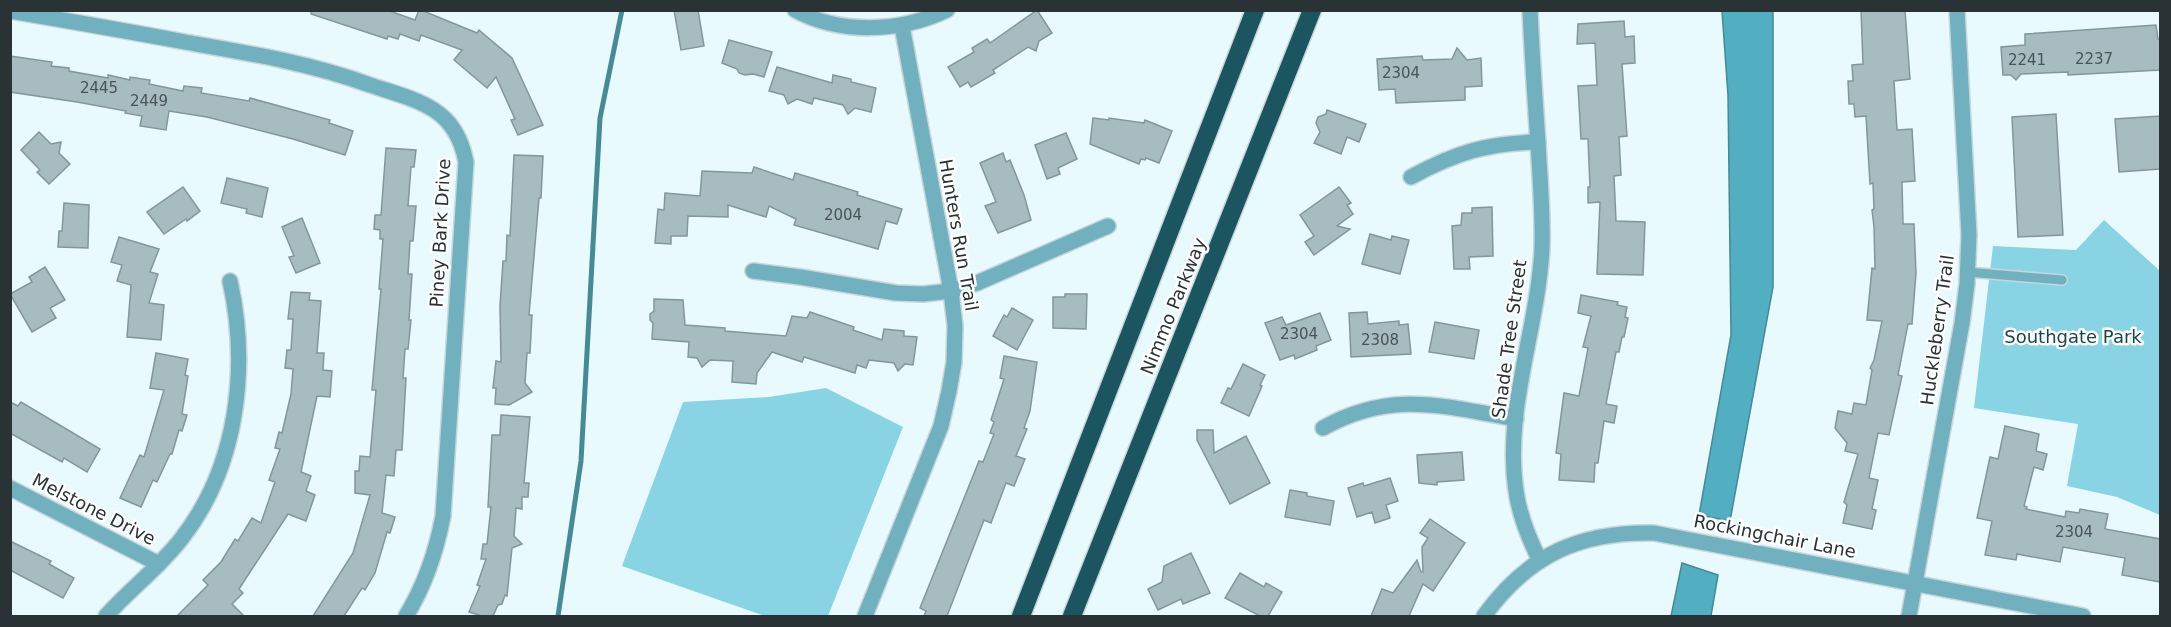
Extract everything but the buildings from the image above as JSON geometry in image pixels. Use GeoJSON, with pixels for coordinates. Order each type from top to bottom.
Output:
{"type":"FeatureCollection","features":[{"type":"Feature","properties":{"kind":"highway","name":"Nimmo Parkway"},"geometry":{"type":"LineString","coordinates":[[1021,616],[1255,10]]}},
{"type":"Feature","properties":{"kind":"highway","name":"Nimmo Parkway"},"geometry":{"type":"LineString","coordinates":[[1072,616],[1312,10]]}},
{"type":"Feature","properties":{"kind":"street"},"geometry":{"type":"LineString","coordinates":[[795,10],[817,20],[877,28],[902,26],[932,18],[947,10]]}},
{"type":"Feature","properties":{"kind":"street","name":"Shade Tree Street"},"geometry":{"type":"LineString","coordinates":[[1530,10],[1542,197],[1542,249],[1536,304],[1516,419],[1513,460],[1517,497],[1527,534],[1540,561]]}},
{"type":"Feature","properties":{"kind":"street","name":"Huckleberry Trail"},"geometry":{"type":"LineString","coordinates":[[1909,616],[1962,323],[1967,272],[1969,235],[1957,10]]}},
{"type":"Feature","properties":{"kind":"street","name":"Piney Bark Drive"},"geometry":{"type":"LineString","coordinates":[[10,11],[283,59],[340,74],[433,109],[455,130],[466,162],[443,516],[437,548],[429,572],[406,616]]}},
{"type":"Feature","properties":{"kind":"street","name":"Hunters Run Trail"},"geometry":{"type":"LineString","coordinates":[[865,616],[940,426],[954,362],[951,291],[902,26]]}},
{"type":"Feature","properties":{"kind":"street"},"geometry":{"type":"LineString","coordinates":[[1411,177],[1444,160],[1479,148],[1510,143],[1538,142]]}},
{"type":"Feature","properties":{"kind":"street"},"geometry":{"type":"LineString","coordinates":[[753,271],[896,293],[923,294],[951,291],[977,283],[1108,226]]}},
{"type":"Feature","properties":{"kind":"street"},"geometry":{"type":"LineString","coordinates":[[106,616],[183,537],[198,515],[213,485],[236,411],[240,367],[240,338],[230,281]]}},
{"type":"Feature","properties":{"kind":"street"},"geometry":{"type":"LineString","coordinates":[[1323,428],[1345,415],[1366,408],[1404,403],[1436,404],[1516,419]]}},
{"type":"Feature","properties":{"kind":"street","name":"Melstone Drive"},"geometry":{"type":"LineString","coordinates":[[10,488],[159,564]]}},
{"type":"Feature","properties":{"kind":"street","name":"Rockingchair Lane"},"geometry":{"type":"LineString","coordinates":[[1484,616],[1513,584],[1540,561],[1567,545],[1594,537],[1626,532],[1654,533],[2083,616]]}},
{"type":"Feature","properties":{"kind":"lane"},"geometry":{"type":"LineString","coordinates":[[1967,272],[2062,280]]}},
{"type":"Feature","properties":{"kind":"green space","name":"Southgate Park"},"geometry":{"type":"Polygon","coordinates":[[[2104,220],[2160,271],[2160,515],[2117,497],[2067,486],[2078,424],[1974,408],[1993,246],[2076,250],[2104,220]]]}},
{"type":"Feature","properties":{"kind":"green space"},"geometry":{"type":"Polygon","coordinates":[[[826,388],[903,427],[828,616],[765,616],[622,566],[683,402],[769,397],[826,388]]]}},
{"type":"Feature","properties":{"kind":"shaded area"},"geometry":{"type":"Polygon","coordinates":[[[1722,11],[1773,11],[1773,287],[1730,521],[1699,515],[1731,335],[1728,95],[1722,11]]]}},
{"type":"Feature","properties":{"kind":"shaded area"},"geometry":{"type":"Polygon","coordinates":[[[1682,563],[1718,575],[1711,616],[1671,616],[1682,563]]]}},
{"type":"Feature","properties":{"kind":"waterway"},"geometry":{"type":"LineString","coordinates":[[558,616],[581,461],[600,118],[622,10]]}}]}
